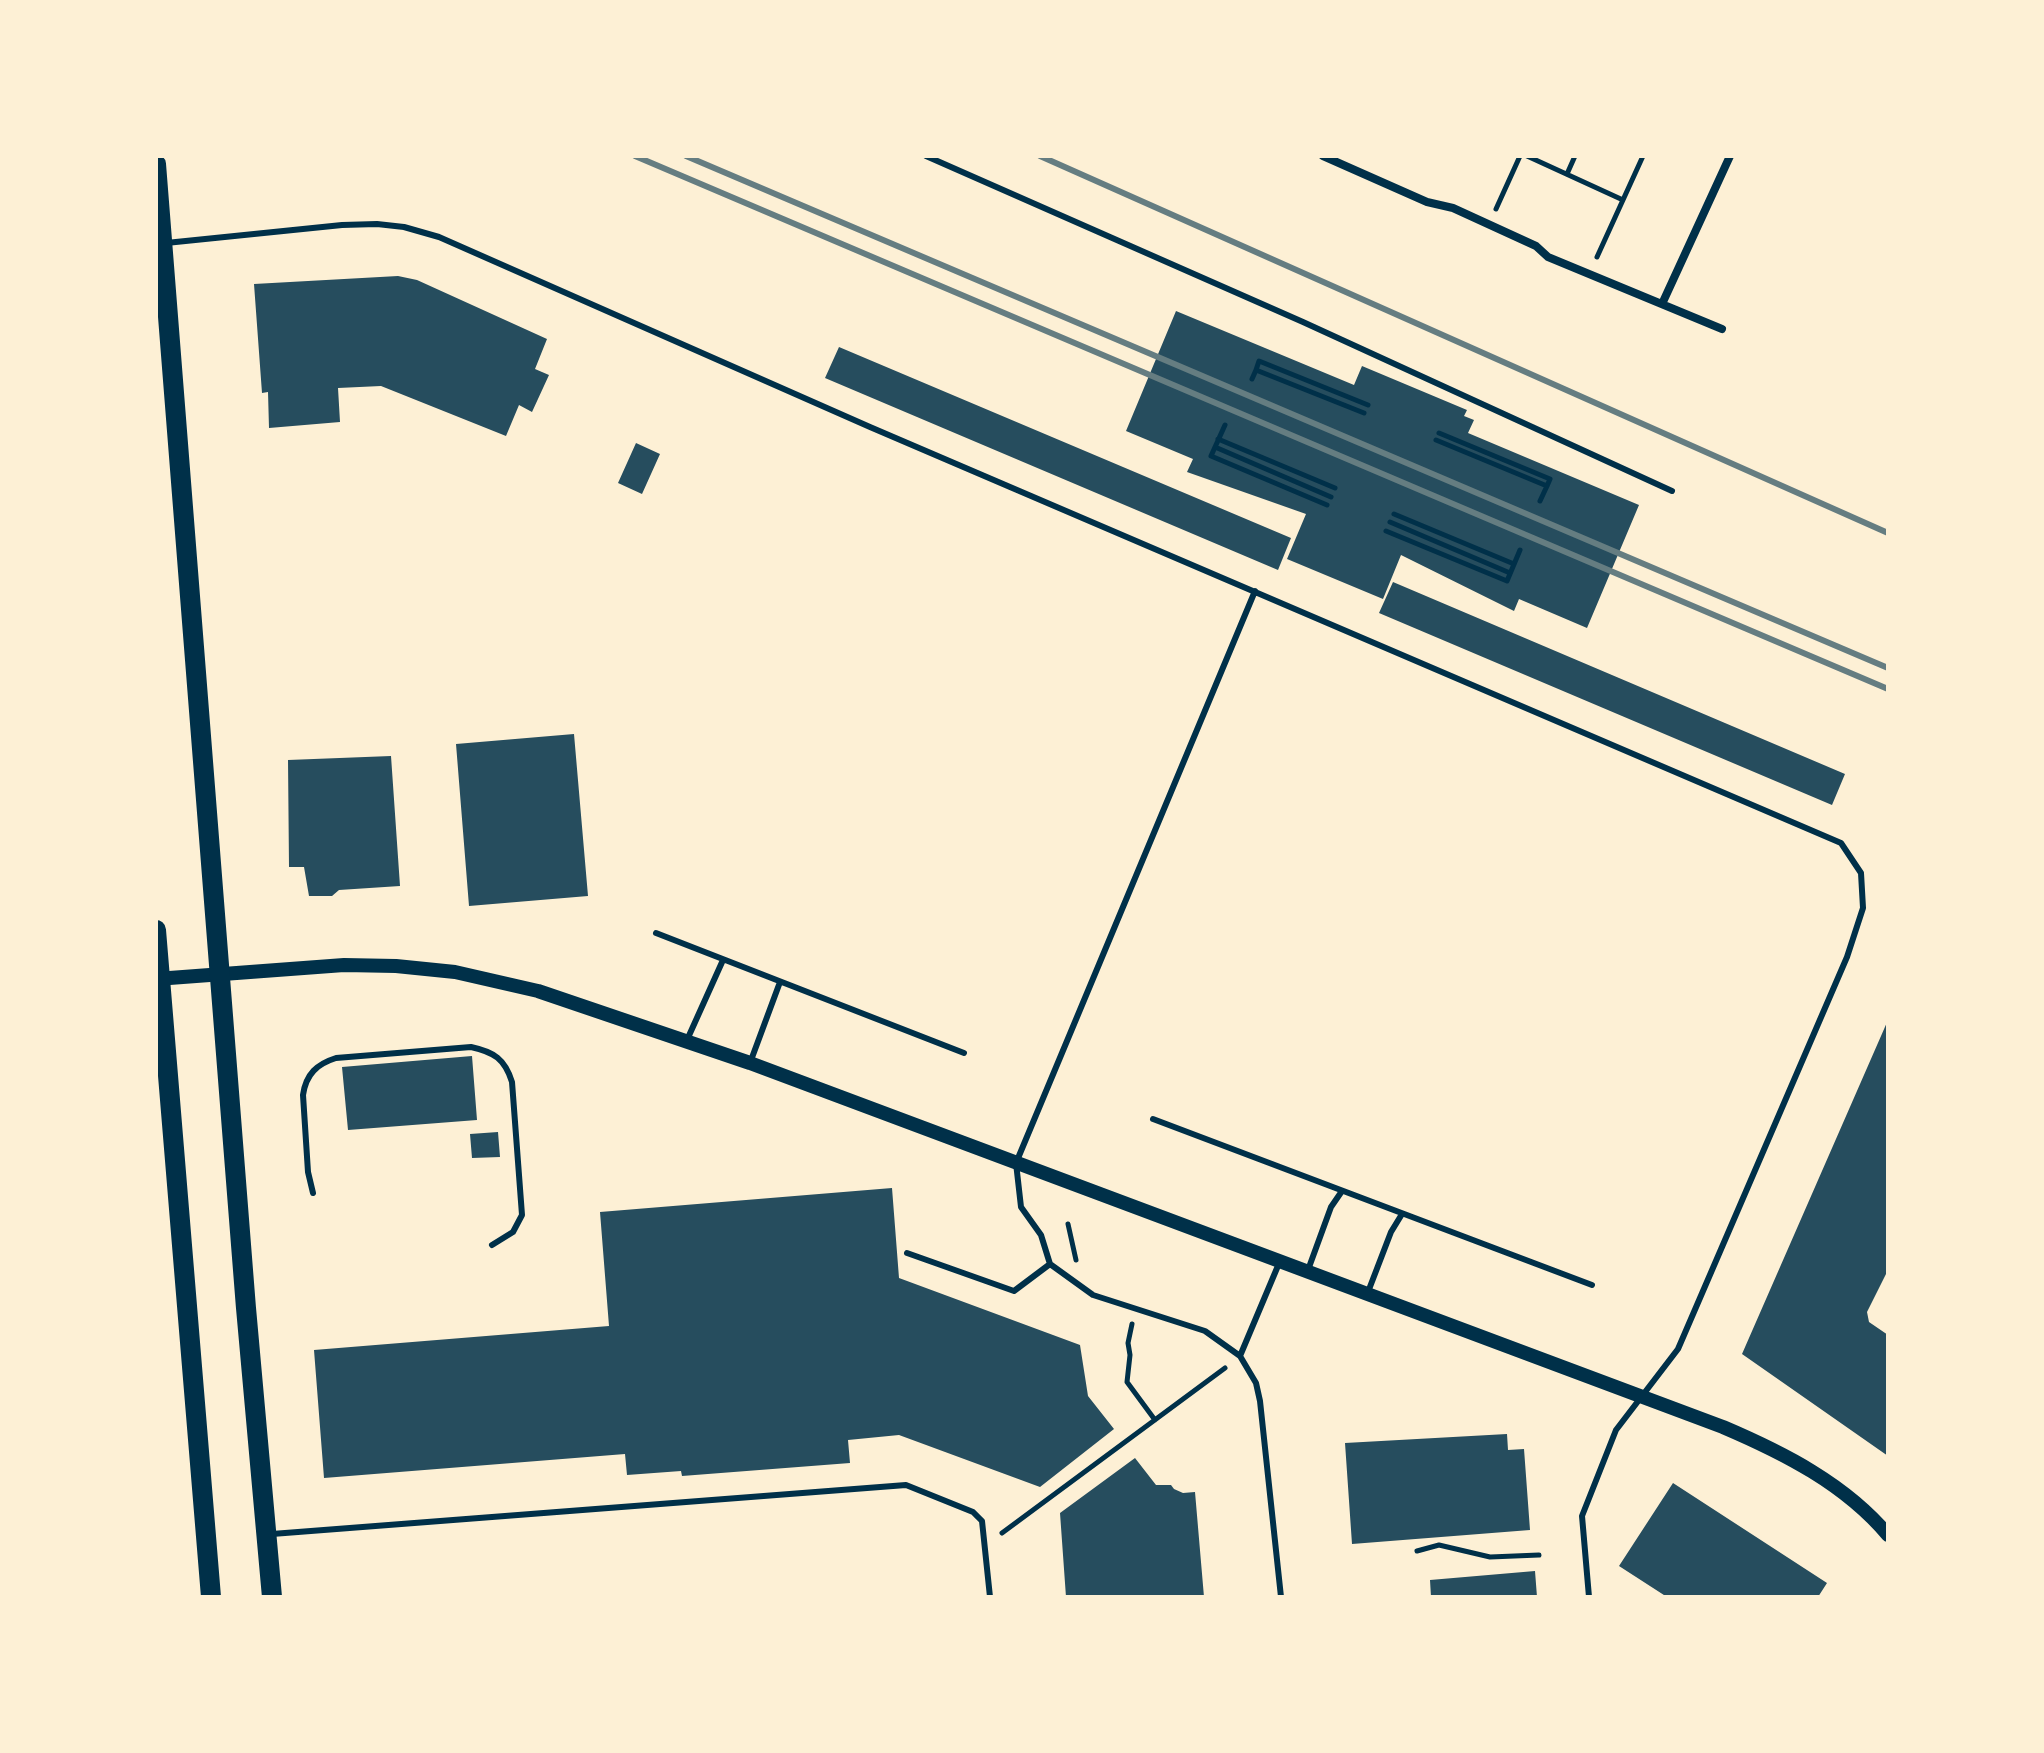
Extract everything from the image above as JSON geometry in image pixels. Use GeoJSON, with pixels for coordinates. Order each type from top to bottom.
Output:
{"type":"FeatureCollection","features":[{"type":"Feature","properties":{"kind":"main road"},"geometry":{"type":"LineString","coordinates":[[156,164],[246,1308],[272,1597]]}},
{"type":"Feature","properties":{"kind":"main road"},"geometry":{"type":"LineString","coordinates":[[156,930],[211,1597]]}},
{"type":"Feature","properties":{"kind":"street"},"geometry":{"type":"LineString","coordinates":[[1323,156],[1427,202],[1453,208],[1536,246],[1548,257],[1722,329]]}},
{"type":"Feature","properties":{"kind":"street"},"geometry":{"type":"LineString","coordinates":[[1662,304],[1730,156]]}},
{"type":"Feature","properties":{"kind":"street"},"geometry":{"type":"LineString","coordinates":[[158,979],[344,965],[396,966],[455,972],[538,991],[750,1063],[1368,1292],[1760,1443],[1813,1472],[1867,1511],[1888,1535]]}},
{"type":"Feature","properties":{"kind":"lane"},"geometry":{"type":"LineString","coordinates":[[926,156],[1303,322],[1672,491]]}},
{"type":"Feature","properties":{"kind":"lane"},"geometry":{"type":"LineString","coordinates":[[160,243],[377,224],[404,227],[439,237],[870,427],[1841,843],[1861,873],[1863,908],[1847,957],[1678,1349],[1616,1430],[1582,1516],[1589,1597]]}},
{"type":"Feature","properties":{"kind":"lane"},"geometry":{"type":"LineString","coordinates":[[1255,591],[1016,1163],[1021,1207],[1041,1235],[1050,1264],[1093,1295],[1205,1331],[1240,1356],[1256,1383],[1260,1401],[1281,1597]]}},
{"type":"Feature","properties":{"kind":"lane"},"geometry":{"type":"LineString","coordinates":[[656,933],[964,1053]]}},
{"type":"Feature","properties":{"kind":"lane"},"geometry":{"type":"LineString","coordinates":[[687,1040],[723,960]]}},
{"type":"Feature","properties":{"kind":"lane"},"geometry":{"type":"LineString","coordinates":[[750,1063],[780,982]]}},
{"type":"Feature","properties":{"kind":"lane"},"geometry":{"type":"LineString","coordinates":[[313,1193],[308,1172],[303,1095],[304,1083],[312,1071],[323,1062],[336,1058],[471,1047],[486,1050],[499,1056],[508,1067],[512,1082],[522,1215],[513,1232],[492,1245]]}},
{"type":"Feature","properties":{"kind":"lane"},"geometry":{"type":"LineString","coordinates":[[1153,1119],[1592,1285]]}},
{"type":"Feature","properties":{"kind":"lane"},"geometry":{"type":"LineString","coordinates":[[1308,1270],[1331,1207],[1342,1191]]}},
{"type":"Feature","properties":{"kind":"lane"},"geometry":{"type":"LineString","coordinates":[[1368,1292],[1391,1232],[1402,1214]]}},
{"type":"Feature","properties":{"kind":"lane"},"geometry":{"type":"LineString","coordinates":[[907,1253],[1014,1291],[1050,1264]]}},
{"type":"Feature","properties":{"kind":"lane"},"geometry":{"type":"LineString","coordinates":[[1240,1356],[1280,1261]]}},
{"type":"Feature","properties":{"kind":"lane"},"geometry":{"type":"LineString","coordinates":[[268,1534],[906,1485],[973,1512],[982,1521],[990,1597]]}},
{"type":"Feature","properties":{"kind":"path"},"geometry":{"type":"LineString","coordinates":[[1489,224],[1520,156]]}},
{"type":"Feature","properties":{"kind":"path"},"geometry":{"type":"LineString","coordinates":[[1527,156],[1623,200]]}},
{"type":"Feature","properties":{"kind":"path"},"geometry":{"type":"LineString","coordinates":[[1567,174],[1575,156]]}},
{"type":"Feature","properties":{"kind":"path"},"geometry":{"type":"LineString","coordinates":[[1590,273],[1643,156]]}},
{"type":"Feature","properties":{"kind":"path"},"geometry":{"type":"LineString","coordinates":[[1252,379],[1259,361],[1368,405]]}},
{"type":"Feature","properties":{"kind":"path"},"geometry":{"type":"LineString","coordinates":[[1256,370],[1364,413]]}},
{"type":"Feature","properties":{"kind":"path"},"geometry":{"type":"LineString","coordinates":[[1225,425],[1211,456],[1327,505]]}},
{"type":"Feature","properties":{"kind":"path"},"geometry":{"type":"LineString","coordinates":[[1438,437],[1547,486],[1540,501]]}},
{"type":"Feature","properties":{"kind":"path"},"geometry":{"type":"LineString","coordinates":[[1218,439],[1335,488]]}},
{"type":"Feature","properties":{"kind":"path"},"geometry":{"type":"LineString","coordinates":[[1215,447],[1331,497]]}},
{"type":"Feature","properties":{"kind":"path"},"geometry":{"type":"LineString","coordinates":[[1394,514],[1514,564]]}},
{"type":"Feature","properties":{"kind":"path"},"geometry":{"type":"LineString","coordinates":[[1390,522],[1510,573]]}},
{"type":"Feature","properties":{"kind":"path"},"geometry":{"type":"LineString","coordinates":[[1386,531],[1507,581],[1520,550]]}},
{"type":"Feature","properties":{"kind":"path"},"geometry":{"type":"LineString","coordinates":[[1136,1309],[1125,1376],[1155,1420]]}},
{"type":"Feature","properties":{"kind":"path"},"geometry":{"type":"LineString","coordinates":[[985,1533],[1005,1532],[1240,1356]]}},
{"type":"Feature","properties":{"kind":"path"},"geometry":{"type":"LineString","coordinates":[[1417,1551],[1439,1545],[1490,1557],[1539,1555]]}},
{"type":"Feature","properties":{"kind":"building"},"geometry":{"type":"Polygon","coordinates":[[[398,276],[417,280],[547,339],[535,369],[549,375],[532,412],[519,405],[506,436],[381,386],[338,388],[340,422],[269,428],[268,392],[262,393],[254,284],[398,276]]]}},
{"type":"Feature","properties":{"kind":"building"},"geometry":{"type":"Polygon","coordinates":[[[1176,311],[1354,385],[1362,366],[1467,410],[1464,416],[1474,420],[1468,433],[1639,505],[1587,628],[1519,599],[1514,611],[1401,555],[1383,599],[1287,559],[1306,514],[1187,472],[1193,459],[1126,431],[1176,311]]]}},
{"type":"Feature","properties":{"kind":"building"},"geometry":{"type":"Polygon","coordinates":[[[839,347],[1291,538],[1278,570],[825,378],[839,347]]]}},
{"type":"Feature","properties":{"kind":"building"},"geometry":{"type":"Polygon","coordinates":[[[636,443],[660,454],[642,494],[618,483],[636,443]]]}},
{"type":"Feature","properties":{"kind":"building"},"geometry":{"type":"Polygon","coordinates":[[[1393,582],[1845,774],[1832,805],[1379,613],[1393,582]]]}},
{"type":"Feature","properties":{"kind":"building"},"geometry":{"type":"Polygon","coordinates":[[[574,734],[588,896],[469,906],[456,744],[574,734]]]}},
{"type":"Feature","properties":{"kind":"building"},"geometry":{"type":"Polygon","coordinates":[[[391,756],[400,886],[339,890],[332,896],[309,896],[304,867],[289,867],[288,760],[391,756]]]}},
{"type":"Feature","properties":{"kind":"building"},"geometry":{"type":"Polygon","coordinates":[[[1888,1020],[1888,1270],[1867,1312],[1869,1322],[1888,1335],[1888,1456],[1742,1354],[1888,1020]]]}},
{"type":"Feature","properties":{"kind":"building"},"geometry":{"type":"Polygon","coordinates":[[[472,1056],[477,1120],[348,1130],[342,1067],[472,1056]]]}},
{"type":"Feature","properties":{"kind":"building"},"geometry":{"type":"Polygon","coordinates":[[[498,1132],[500,1157],[472,1158],[470,1134],[498,1132]]]}},
{"type":"Feature","properties":{"kind":"building"},"geometry":{"type":"Polygon","coordinates":[[[892,1188],[899,1278],[1080,1345],[1088,1396],[1114,1429],[1040,1487],[899,1435],[848,1440],[850,1463],[682,1476],[681,1471],[627,1475],[625,1454],[324,1478],[314,1350],[609,1326],[600,1212],[892,1188]]]}},
{"type":"Feature","properties":{"kind":"building"},"geometry":{"type":"Polygon","coordinates":[[[1507,1434],[1508,1450],[1524,1449],[1530,1530],[1352,1544],[1345,1443],[1507,1434]]]}},
{"type":"Feature","properties":{"kind":"building"},"geometry":{"type":"Polygon","coordinates":[[[1135,1458],[1156,1485],[1171,1485],[1183,1493],[1195,1492],[1204,1597],[1066,1597],[1060,1513],[1135,1458]]]}},
{"type":"Feature","properties":{"kind":"building"},"geometry":{"type":"Polygon","coordinates":[[[1673,1483],[1827,1583],[1818,1597],[1667,1597],[1619,1566],[1673,1483]]]}},
{"type":"Feature","properties":{"kind":"building"},"geometry":{"type":"Polygon","coordinates":[[[1535,1571],[1537,1597],[1431,1597],[1430,1580],[1535,1571]]]}},
{"type":"Feature","properties":{"kind":"railway"},"geometry":{"type":"LineString","coordinates":[[635,156],[1888,689]]}},
{"type":"Feature","properties":{"kind":"railway"},"geometry":{"type":"LineString","coordinates":[[686,156],[1888,668]]}},
{"type":"Feature","properties":{"kind":"railway"},"geometry":{"type":"LineString","coordinates":[[1040,156],[1888,533]]}}]}
